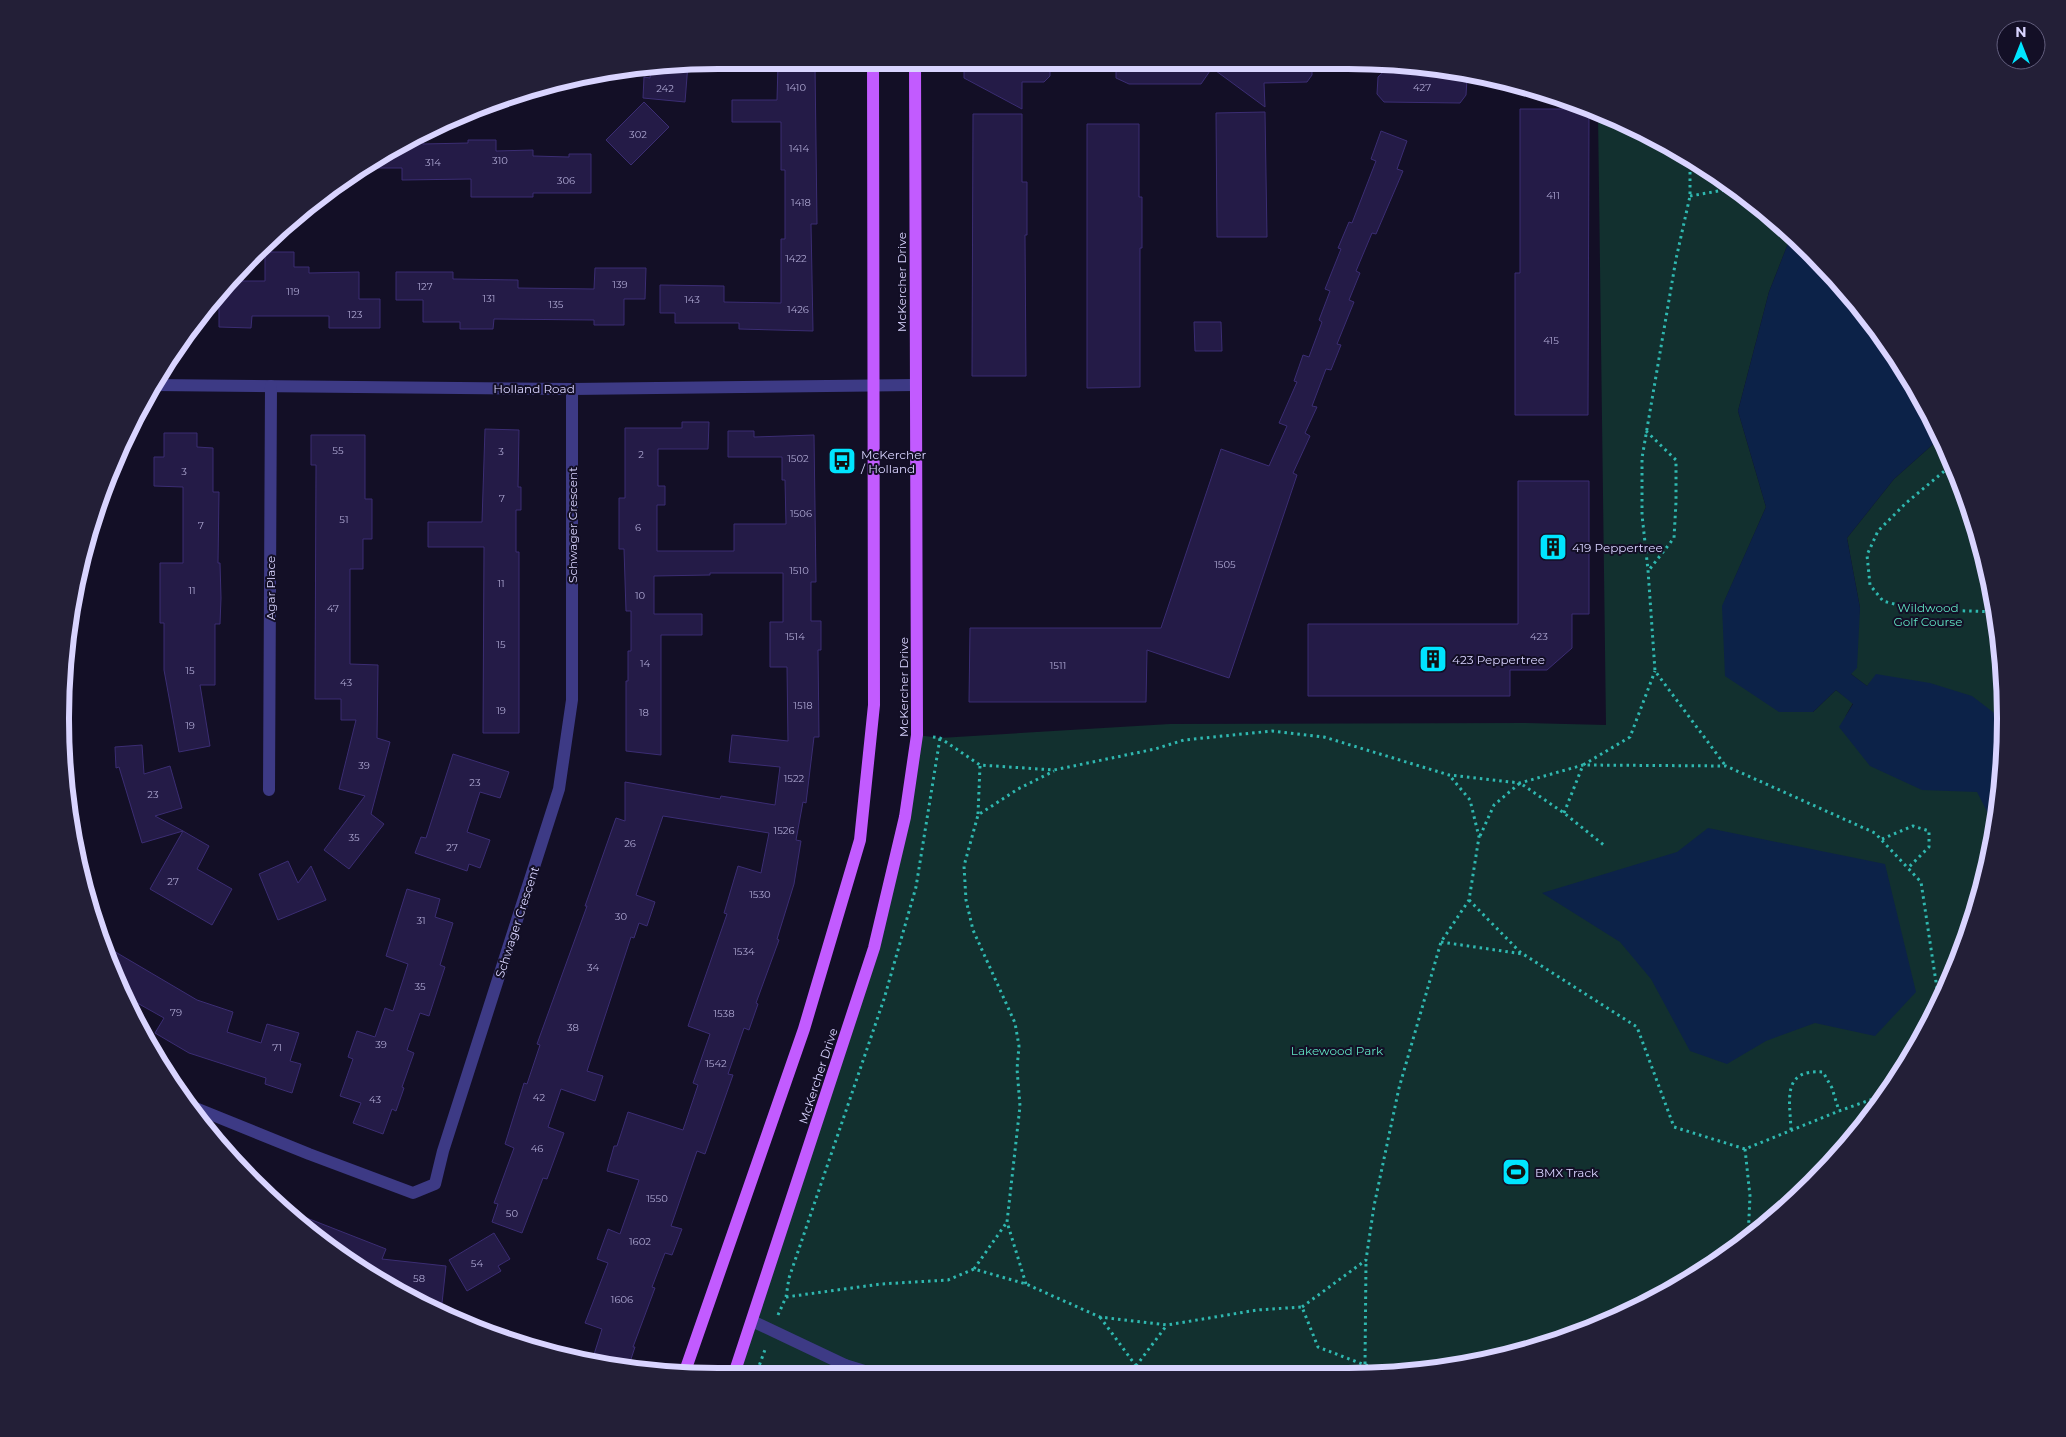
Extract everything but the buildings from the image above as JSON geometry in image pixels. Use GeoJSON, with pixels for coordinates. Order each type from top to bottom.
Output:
{"type":"FeatureCollection","features":[{"type":"Feature","properties":{"kind":"main road"},"geometry":{"type":"LineString","coordinates":[[686,1367],[804,1029],[860,840],[874,705],[873,69]]}},
{"type":"Feature","properties":{"kind":"main road","name":"McKercher Drive"},"geometry":{"type":"LineString","coordinates":[[736,1368],[874,948],[906,817],[917,735],[915,69]]}},
{"type":"Feature","properties":{"kind":"street","name":"Holland Road"},"geometry":{"type":"LineString","coordinates":[[161,385],[572,389],[915,385]]}},
{"type":"Feature","properties":{"kind":"street","name":"Agar Place"},"geometry":{"type":"LineString","coordinates":[[269,790],[271,386]]}},
{"type":"Feature","properties":{"kind":"street","name":"Schwager Crescent"},"geometry":{"type":"LineString","coordinates":[[199,1109],[309,1154],[413,1193],[435,1184],[442,1152],[559,789],[572,700],[572,389]]}},
{"type":"Feature","properties":{"kind":"street"},"geometry":{"type":"LineString","coordinates":[[752,1321],[772,1330],[838,1368]]}},
{"type":"Feature","properties":{"kind":"path"},"geometry":{"type":"LineString","coordinates":[[978,815],[1018,788],[1054,770],[1155,749],[1184,740],[1272,732],[1324,737],[1449,775],[1520,783],[1583,764],[1630,736],[1655,671],[1642,515],[1642,458],[1676,259],[1690,196],[1690,167]]}},
{"type":"Feature","properties":{"kind":"path"},"geometry":{"type":"LineString","coordinates":[[1690,196],[1725,190]]}},
{"type":"Feature","properties":{"kind":"path"},"geometry":{"type":"LineString","coordinates":[[1646,431],[1676,460],[1674,538],[1648,570]]}},
{"type":"Feature","properties":{"kind":"path"},"geometry":{"type":"LineString","coordinates":[[1947,469],[1906,503],[1878,531],[1867,556],[1870,585],[1883,601],[1913,609],[1988,612]]}},
{"type":"Feature","properties":{"kind":"path"},"geometry":{"type":"LineString","coordinates":[[1655,671],[1726,766]]}},
{"type":"Feature","properties":{"kind":"path"},"geometry":{"type":"LineString","coordinates":[[940,738],[980,765],[1054,770]]}},
{"type":"Feature","properties":{"kind":"path"},"geometry":{"type":"LineString","coordinates":[[1583,764],[1726,766],[1876,833],[1921,882],[1937,990]]}},
{"type":"Feature","properties":{"kind":"path"},"geometry":{"type":"LineString","coordinates":[[1564,812],[1583,764]]}},
{"type":"Feature","properties":{"kind":"path"},"geometry":{"type":"LineString","coordinates":[[980,765],[978,815],[964,866],[966,900],[973,930],[1015,1023],[1019,1046],[1017,1069],[1020,1106],[1007,1222],[1026,1284]]}},
{"type":"Feature","properties":{"kind":"path"},"geometry":{"type":"LineString","coordinates":[[1449,775],[1470,800],[1480,837]]}},
{"type":"Feature","properties":{"kind":"path"},"geometry":{"type":"LineString","coordinates":[[1520,783],[1564,812],[1605,846]]}},
{"type":"Feature","properties":{"kind":"path"},"geometry":{"type":"LineString","coordinates":[[1365,1365],[1366,1260],[1374,1206],[1400,1088],[1441,942],[1469,900],[1480,837],[1494,805],[1520,783]]}},
{"type":"Feature","properties":{"kind":"path"},"geometry":{"type":"LineString","coordinates":[[1882,839],[1913,826],[1929,831],[1929,847],[1908,868]]}},
{"type":"Feature","properties":{"kind":"path"},"geometry":{"type":"LineString","coordinates":[[1469,900],[1523,954],[1637,1027],[1674,1127],[1745,1149],[1839,1110],[1874,1098]]}},
{"type":"Feature","properties":{"kind":"path"},"geometry":{"type":"LineString","coordinates":[[1441,942],[1523,954]]}},
{"type":"Feature","properties":{"kind":"path"},"geometry":{"type":"LineString","coordinates":[[1791,1130],[1790,1091],[1796,1078],[1808,1071],[1823,1072],[1832,1088],[1839,1110]]}},
{"type":"Feature","properties":{"kind":"path"},"geometry":{"type":"LineString","coordinates":[[1745,1149],[1750,1196],[1748,1230]]}},
{"type":"Feature","properties":{"kind":"path"},"geometry":{"type":"LineString","coordinates":[[786,1298],[880,1284],[948,1280],[974,1269],[1007,1222]]}},
{"type":"Feature","properties":{"kind":"path"},"geometry":{"type":"LineString","coordinates":[[974,1269],[1026,1284],[1100,1317],[1166,1325],[1257,1310],[1302,1307],[1366,1260]]}},
{"type":"Feature","properties":{"kind":"path"},"geometry":{"type":"LineString","coordinates":[[1302,1307],[1318,1347],[1365,1365],[1376,1367]]}},
{"type":"Feature","properties":{"kind":"path"},"geometry":{"type":"LineString","coordinates":[[1100,1317],[1136,1366],[1166,1325]]}},
{"type":"Feature","properties":{"kind":"path"},"geometry":{"type":"LineString","coordinates":[[758,1368],[772,1330]]}},
{"type":"Feature","properties":{"kind":"green space","name":"Lakewood Park"},"geometry":{"type":"Polygon","coordinates":[[[1598,119],[1635,136],[1708,178],[1743,203],[1789,242],[1769,292],[1738,411],[1766,507],[1725,600],[1813,712],[1836,690],[1853,703],[1845,717],[1871,681],[1867,686],[1851,674],[1860,608],[1847,538],[1894,479],[1935,442],[1963,510],[1985,592],[1992,634],[1997,718],[1996,761],[1992,803],[1975,887],[1948,967],[1930,1006],[1888,1079],[1836,1147],[1807,1178],[1743,1234],[1708,1259],[1635,1301],[1596,1319],[1516,1346],[1432,1363],[1390,1367],[734,1368],[874,948],[917,735],[940,738],[1170,724],[1526,723],[1606,725],[1598,119]]]}},
{"type":"Feature","properties":{"kind":"water"},"geometry":{"type":"Polygon","coordinates":[[[1789,242],[1836,290],[1863,323],[1888,358],[1910,394],[1935,442],[1894,479],[1847,538],[1860,608],[1857,668],[1851,674],[1867,686],[1876,674],[1930,683],[1972,696],[1997,715],[1996,761],[1990,817],[1977,792],[1922,790],[1870,766],[1839,727],[1853,704],[1836,690],[1813,712],[1779,712],[1725,676],[1722,606],[1766,507],[1738,411],[1769,292],[1789,242]]]}},
{"type":"Feature","properties":{"kind":"water"},"geometry":{"type":"Polygon","coordinates":[[[1708,828],[1885,864],[1916,992],[1875,1036],[1815,1023],[1766,1041],[1727,1064],[1690,1051],[1651,979],[1620,942],[1542,893],[1677,852],[1708,828]]]}},
{"type":"Feature","properties":{"kind":"place","name":"McKercher / Holland"},"geometry":{"type":"Point","coordinates":[842,461]}},
{"type":"Feature","properties":{"kind":"place","name":"419 Peppertree"},"geometry":{"type":"Point","coordinates":[1553,547]}},
{"type":"Feature","properties":{"kind":"place","name":"423 Peppertree"},"geometry":{"type":"Point","coordinates":[1433,659]}},
{"type":"Feature","properties":{"kind":"place","name":"BMX Track"},"geometry":{"type":"Point","coordinates":[1516,1172]}},
{"type":"Feature","properties":{"kind":"park label","name":"Wildwood Golf Course"},"geometry":{"type":"Point","coordinates":[1928,614]}}]}
